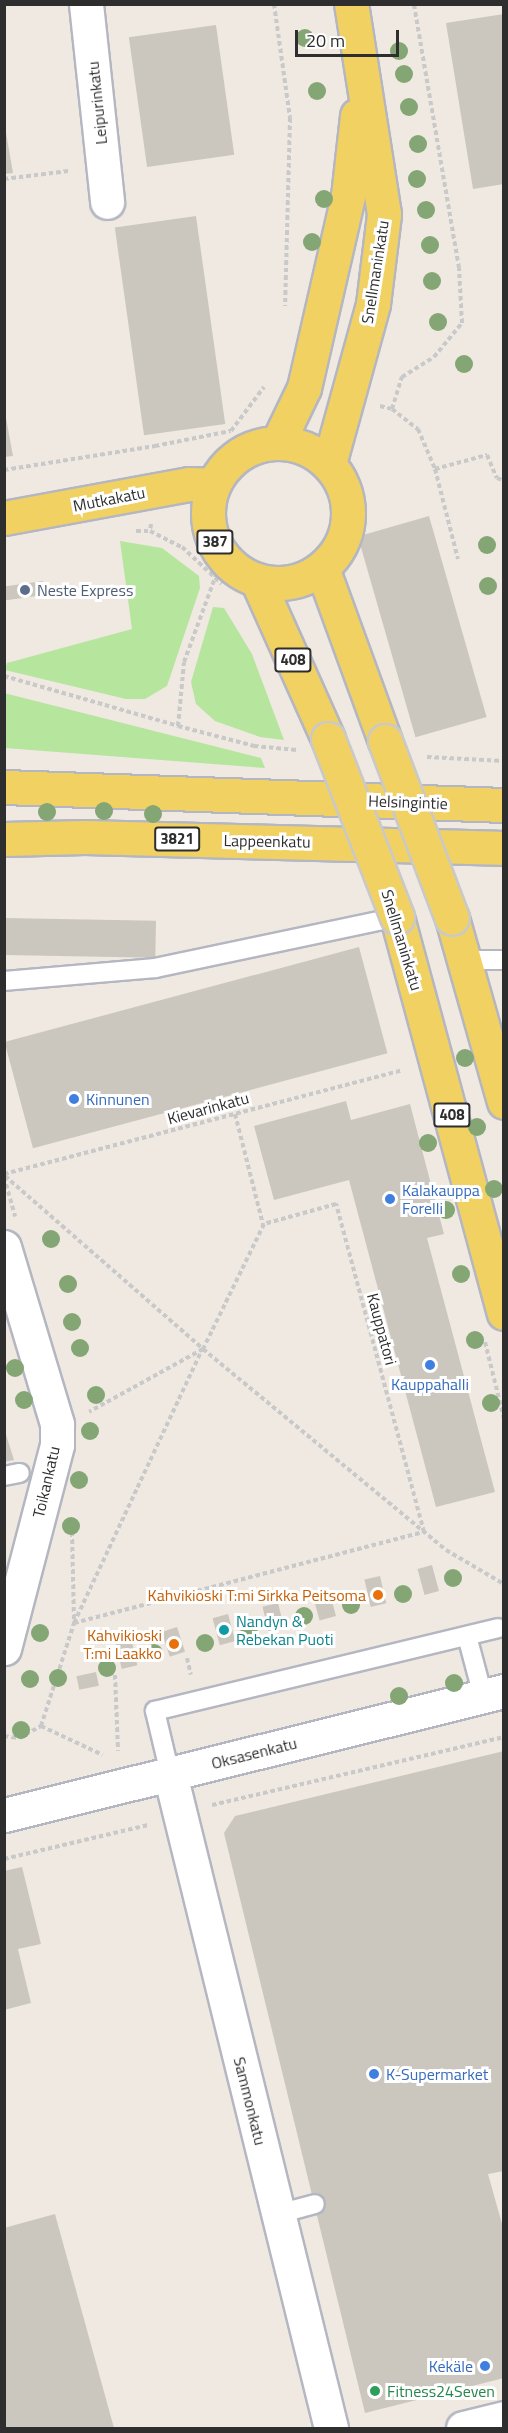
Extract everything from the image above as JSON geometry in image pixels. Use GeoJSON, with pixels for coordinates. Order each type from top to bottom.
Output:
{"type":"FeatureCollection","features":[{"type":"Feature","properties":{"kind":"main road","name":"Snellmaninkatu"},"geometry":{"type":"LineString","coordinates":[[329,464],[373,304],[384,214],[351,4]]}},
{"type":"Feature","properties":{"kind":"main road","name":"Snellmaninkatu"},"geometry":{"type":"LineString","coordinates":[[278,442],[304,388],[333,264],[348,196],[361,78]]}},
{"type":"Feature","properties":{"kind":"main road","name":"387"},"geometry":{"type":"LineString","coordinates":[[278,442],[314,452],[329,464],[343,483],[349,505],[348,529],[338,551],[322,568],[303,580],[243,587],[236,570],[220,553],[210,532],[208,508],[213,485],[224,468],[239,454],[258,445],[278,442]]}},
{"type":"Feature","properties":{"kind":"main road","name":"Mutkakatu"},"geometry":{"type":"LineString","coordinates":[[4,519],[189,484],[213,485]]}},
{"type":"Feature","properties":{"kind":"main road"},"geometry":{"type":"LineString","coordinates":[[322,568],[452,918],[466,960],[504,1102]]}},
{"type":"Feature","properties":{"kind":"main road","name":"Snellmaninkatu"},"geometry":{"type":"LineString","coordinates":[[243,587],[397,917],[504,1313]]}},
{"type":"Feature","properties":{"kind":"main road","name":"Helsingintie"},"geometry":{"type":"LineString","coordinates":[[4,787],[504,805]]}},
{"type":"Feature","properties":{"kind":"main road","name":"Lappeenkatu"},"geometry":{"type":"LineString","coordinates":[[4,839],[85,837],[450,846]]}},
{"type":"Feature","properties":{"kind":"main road"},"geometry":{"type":"LineString","coordinates":[[450,846],[504,860]]}},
{"type":"Feature","properties":{"kind":"main road","name":"3821"},"geometry":{"type":"LineString","coordinates":[[450,846],[504,848]]}},
{"type":"Feature","properties":{"kind":"street","name":"Leipurinkatu"},"geometry":{"type":"LineString","coordinates":[[86,4],[107,202]]}},
{"type":"Feature","properties":{"kind":"street","name":"Toikankatu"},"geometry":{"type":"LineString","coordinates":[[4,1247],[57,1424],[57,1445],[4,1648]]}},
{"type":"Feature","properties":{"kind":"street","name":"Oksasenkatu"},"geometry":{"type":"LineString","coordinates":[[4,1815],[494,1693]]}},
{"type":"Feature","properties":{"kind":"street","name":"Sammonkatu"},"geometry":{"type":"LineString","coordinates":[[170,1774],[331,2428]]}},
{"type":"Feature","properties":{"kind":"street"},"geometry":{"type":"LineString","coordinates":[[463,2428],[504,2418]]}},
{"type":"Feature","properties":{"kind":"lane"},"geometry":{"type":"LineString","coordinates":[[4,981],[155,968],[397,917]]}},
{"type":"Feature","properties":{"kind":"lane"},"geometry":{"type":"LineString","coordinates":[[466,960],[504,960]]}},
{"type":"Feature","properties":{"kind":"lane"},"geometry":{"type":"LineString","coordinates":[[170,1774],[155,1711],[498,1628]]}},
{"type":"Feature","properties":{"kind":"lane"},"geometry":{"type":"LineString","coordinates":[[467,1636],[494,1693]]}},
{"type":"Feature","properties":{"kind":"lane"},"geometry":{"type":"LineString","coordinates":[[278,2214],[315,2204]]}},
{"type":"Feature","properties":{"kind":"path"},"geometry":{"type":"LineString","coordinates":[[274,4],[290,118],[285,317]]}},
{"type":"Feature","properties":{"kind":"path"},"geometry":{"type":"LineString","coordinates":[[4,178],[104,168]]}},
{"type":"Feature","properties":{"kind":"path"},"geometry":{"type":"LineString","coordinates":[[4,470],[156,446],[231,431],[268,381]]}},
{"type":"Feature","properties":{"kind":"path"},"geometry":{"type":"LineString","coordinates":[[392,409],[418,429],[435,468],[458,559]]}},
{"type":"Feature","properties":{"kind":"path"},"geometry":{"type":"LineString","coordinates":[[156,446],[156,490],[150,531],[182,547],[216,575],[243,587]]}},
{"type":"Feature","properties":{"kind":"path"},"geometry":{"type":"LineString","coordinates":[[435,468],[487,455],[498,478],[504,481]]}},
{"type":"Feature","properties":{"kind":"path"},"geometry":{"type":"LineString","coordinates":[[178,726],[184,662],[216,575]]}},
{"type":"Feature","properties":{"kind":"path"},"geometry":{"type":"LineString","coordinates":[[4,676],[254,746],[318,745]]}},
{"type":"Feature","properties":{"kind":"path"},"geometry":{"type":"LineString","coordinates":[[420,757],[504,761]]}},
{"type":"Feature","properties":{"kind":"path","name":"Kievarinkatu"},"geometry":{"type":"LineString","coordinates":[[4,1175],[407,1069]]}},
{"type":"Feature","properties":{"kind":"path"},"geometry":{"type":"LineString","coordinates":[[4,1736],[19,1738],[41,1726],[74,1623],[264,1224],[235,1113]]}},
{"type":"Feature","properties":{"kind":"path"},"geometry":{"type":"LineString","coordinates":[[4,1175],[203,1349],[446,1550],[504,1584]]}},
{"type":"Feature","properties":{"kind":"path","name":"Kauppatori"},"geometry":{"type":"LineString","coordinates":[[264,1224],[336,1204],[424,1532]]}},
{"type":"Feature","properties":{"kind":"path"},"geometry":{"type":"LineString","coordinates":[[79,1417],[203,1349]]}},
{"type":"Feature","properties":{"kind":"path"},"geometry":{"type":"LineString","coordinates":[[72,1528],[74,1623]]}},
{"type":"Feature","properties":{"kind":"path"},"geometry":{"type":"LineString","coordinates":[[74,1623],[424,1532]]}},
{"type":"Feature","properties":{"kind":"path"},"geometry":{"type":"LineString","coordinates":[[41,1726],[102,1755],[119,1755]]}},
{"type":"Feature","properties":{"kind":"path"},"geometry":{"type":"LineString","coordinates":[[207,1807],[504,1737]]}},
{"type":"Feature","properties":{"kind":"path"},"geometry":{"type":"LineString","coordinates":[[4,1859],[152,1824]]}},
{"type":"Feature","properties":{"kind":"green space"},"geometry":{"type":"Polygon","coordinates":[[[120,541],[162,548],[199,576],[200,588],[167,686],[145,699],[126,699],[5,670],[7,663],[132,629],[120,541]]]}},
{"type":"Feature","properties":{"kind":"green space"},"geometry":{"type":"Polygon","coordinates":[[[213,607],[224,608],[252,654],[284,740],[260,737],[215,721],[196,704],[191,682],[213,607]]]}},
{"type":"Feature","properties":{"kind":"green space"},"geometry":{"type":"Polygon","coordinates":[[[4,693],[261,758],[265,768],[5,748],[4,693]]]}},
{"type":"Feature","properties":{"kind":"building"},"geometry":{"type":"Polygon","coordinates":[[[504,14],[504,184],[473,189],[446,23],[504,14]]]}},
{"type":"Feature","properties":{"kind":"building"},"geometry":{"type":"Polygon","coordinates":[[[216,25],[234,155],[147,167],[129,37],[216,25]]]}},
{"type":"Feature","properties":{"kind":"building"},"geometry":{"type":"Polygon","coordinates":[[[4,121],[13,173],[4,174],[4,121]]]}},
{"type":"Feature","properties":{"kind":"building"},"geometry":{"type":"Polygon","coordinates":[[[196,216],[225,424],[144,435],[115,227],[196,216]]]}},
{"type":"Feature","properties":{"kind":"building"},"geometry":{"type":"Polygon","coordinates":[[[4,407],[13,456],[4,457],[4,407]]]}},
{"type":"Feature","properties":{"kind":"building"},"geometry":{"type":"Polygon","coordinates":[[[429,516],[487,717],[415,737],[358,536],[429,516]]]}},
{"type":"Feature","properties":{"kind":"building","name":"Neste Express"},"geometry":{"type":"Polygon","coordinates":[[[43,581],[45,595],[6,600],[4,586],[43,581]]]}},
{"type":"Feature","properties":{"kind":"building"},"geometry":{"type":"Polygon","coordinates":[[[4,918],[156,921],[155,958],[4,955],[4,918]]]}},
{"type":"Feature","properties":{"kind":"building"},"geometry":{"type":"Polygon","coordinates":[[[359,947],[387,1053],[33,1148],[5,1042],[359,947]]]}},
{"type":"Feature","properties":{"kind":"building","name":"Kauppahalli"},"geometry":{"type":"Polygon","coordinates":[[[346,1101],[351,1120],[410,1104],[444,1234],[427,1238],[495,1492],[436,1507],[349,1180],[274,1200],[254,1126],[346,1101]]]}},
{"type":"Feature","properties":{"kind":"building"},"geometry":{"type":"Polygon","coordinates":[[[4,1428],[14,1460],[4,1462],[4,1428]]]}},
{"type":"Feature","properties":{"kind":"building"},"geometry":{"type":"Polygon","coordinates":[[[432,1565],[439,1591],[424,1595],[418,1569],[432,1565]]]}},
{"type":"Feature","properties":{"kind":"building"},"geometry":{"type":"Polygon","coordinates":[[[380,1576],[386,1603],[371,1607],[364,1580],[380,1576]]]}},
{"type":"Feature","properties":{"kind":"building"},"geometry":{"type":"Polygon","coordinates":[[[329,1590],[336,1616],[320,1620],[313,1594],[329,1590]]]}},
{"type":"Feature","properties":{"kind":"building"},"geometry":{"type":"Polygon","coordinates":[[[278,1603],[284,1627],[269,1631],[262,1607],[278,1603]]]}},
{"type":"Feature","properties":{"kind":"building","name":"Nandyn & Rebekan Puoti"},"geometry":{"type":"Polygon","coordinates":[[[228,1614],[235,1641],[220,1645],[213,1618],[228,1614]]]}},
{"type":"Feature","properties":{"kind":"building"},"geometry":{"type":"Polygon","coordinates":[[[177,1627],[185,1652],[170,1657],[162,1632],[177,1627]]]}},
{"type":"Feature","properties":{"kind":"building"},"geometry":{"type":"Polygon","coordinates":[[[131,1638],[137,1665],[122,1669],[115,1642],[131,1638]]]}},
{"type":"Feature","properties":{"kind":"building"},"geometry":{"type":"Polygon","coordinates":[[[96,1672],[99,1686],[79,1690],[76,1676],[96,1672]]]}},
{"type":"Feature","properties":{"kind":"building"},"geometry":{"type":"Polygon","coordinates":[[[504,1751],[504,2171],[488,2174],[504,2231],[504,2378],[365,2413],[224,1833],[235,1816],[504,1751]]]}},
{"type":"Feature","properties":{"kind":"building"},"geometry":{"type":"Polygon","coordinates":[[[22,1867],[41,1944],[18,1949],[31,2003],[4,2010],[4,1871],[22,1867]]]}},
{"type":"Feature","properties":{"kind":"building"},"geometry":{"type":"Polygon","coordinates":[[[55,2214],[114,2428],[4,2428],[4,2228],[55,2214]]]}},
{"type":"Feature","properties":{"kind":"place","name":"Neste Express"},"geometry":{"type":"Point","coordinates":[25,590]}},
{"type":"Feature","properties":{"kind":"place","name":"Kinnunen"},"geometry":{"type":"Point","coordinates":[74,1099]}},
{"type":"Feature","properties":{"kind":"place","name":"Kalakauppa Forelli"},"geometry":{"type":"Point","coordinates":[390,1199]}},
{"type":"Feature","properties":{"kind":"place","name":"Kauppahalli"},"geometry":{"type":"Point","coordinates":[430,1365]}},
{"type":"Feature","properties":{"kind":"place","name":"Kahvikioski T:mi Sirkka Peitsoma"},"geometry":{"type":"Point","coordinates":[378,1595]}},
{"type":"Feature","properties":{"kind":"place","name":"Nandyn & Rebekan Puoti"},"geometry":{"type":"Point","coordinates":[224,1630]}},
{"type":"Feature","properties":{"kind":"place","name":"Kahvikioski T:mi Laakko"},"geometry":{"type":"Point","coordinates":[174,1644]}},
{"type":"Feature","properties":{"kind":"place","name":"K-Supermarket"},"geometry":{"type":"Point","coordinates":[374,2074]}},
{"type":"Feature","properties":{"kind":"place","name":"Kekäle"},"geometry":{"type":"Point","coordinates":[485,2366]}},
{"type":"Feature","properties":{"kind":"place","name":"Fitness24Seven"},"geometry":{"type":"Point","coordinates":[375,2391]}}]}
